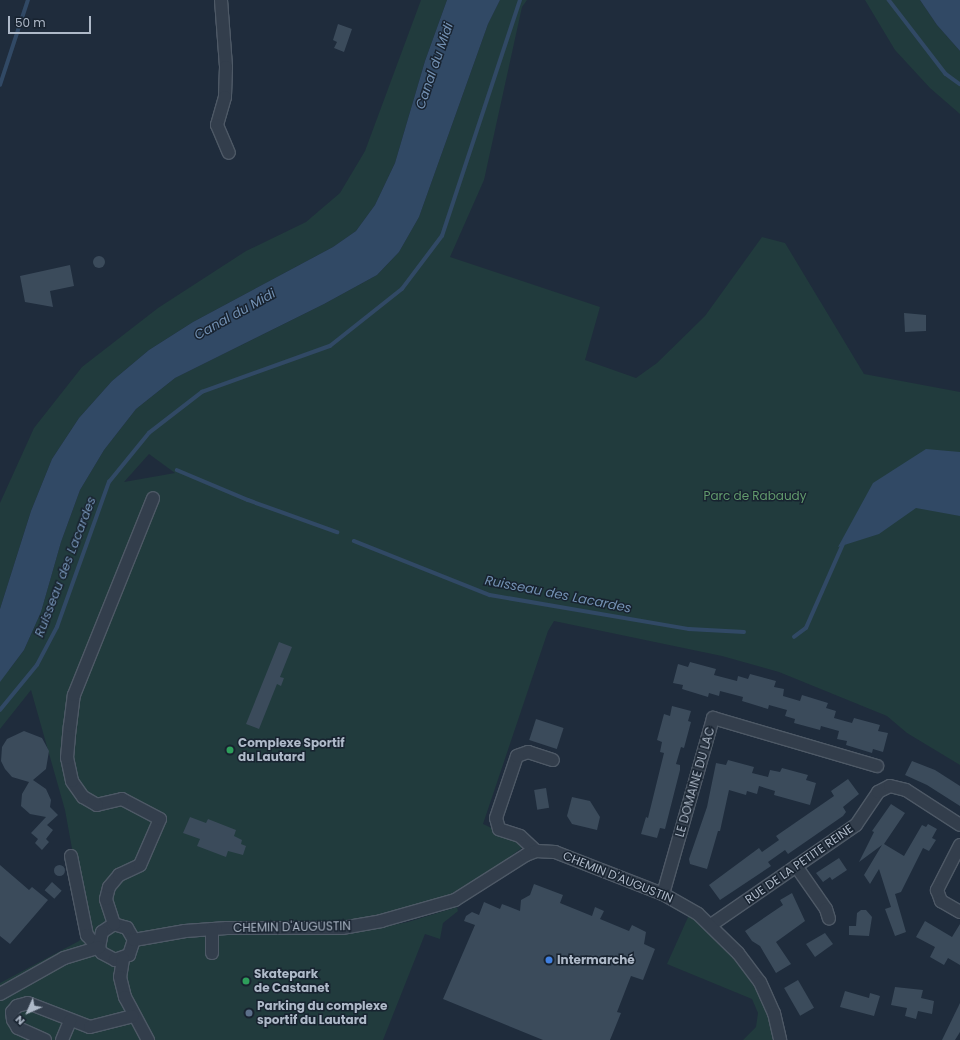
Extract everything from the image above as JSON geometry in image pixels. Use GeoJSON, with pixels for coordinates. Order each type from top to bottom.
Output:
{"type":"FeatureCollection","features":[{"type":"Feature","properties":{"kind":"street"},"geometry":{"type":"LineString","coordinates":[[221,0],[226,68],[225,97],[218,125],[229,153]]}},
{"type":"Feature","properties":{"kind":"street"},"geometry":{"type":"LineString","coordinates":[[114,924],[106,899],[109,887],[119,875],[140,865],[160,819],[122,799],[97,804],[83,796],[72,781],[67,758],[74,695],[153,498]]}},
{"type":"Feature","properties":{"kind":"street","name":"LE DOMAINE DU LAC"},"geometry":{"type":"LineString","coordinates":[[663,894],[713,718],[877,766]]}},
{"type":"Feature","properties":{"kind":"street"},"geometry":{"type":"LineString","coordinates":[[536,851],[520,836],[499,829],[496,818],[517,756],[528,752],[553,760]]}},
{"type":"Feature","properties":{"kind":"street","name":"RUE DE LA PETITE REINE"},"geometry":{"type":"LineString","coordinates":[[711,925],[856,825],[878,792],[890,786],[906,790],[960,825]]}},
{"type":"Feature","properties":{"kind":"street"},"geometry":{"type":"LineString","coordinates":[[960,845],[937,890],[941,900],[960,912]]}},
{"type":"Feature","properties":{"kind":"street","name":"CHEMIN D'AUGUSTIN"},"geometry":{"type":"LineString","coordinates":[[134,940],[212,929],[335,928],[381,921],[455,900],[477,888],[516,860],[536,851],[563,854],[663,894],[685,905],[711,925],[738,952],[760,982],[774,1013],[780,1040]]}},
{"type":"Feature","properties":{"kind":"street"},"geometry":{"type":"LineString","coordinates":[[71,856],[87,935],[108,958],[123,959],[129,955],[134,940],[127,928],[114,924]]}},
{"type":"Feature","properties":{"kind":"street"},"geometry":{"type":"LineString","coordinates":[[796,866],[826,909],[829,919]]}},
{"type":"Feature","properties":{"kind":"street"},"geometry":{"type":"LineString","coordinates":[[99,947],[102,932],[114,924]]}},
{"type":"Feature","properties":{"kind":"street"},"geometry":{"type":"LineString","coordinates":[[212,929],[212,953]]}},
{"type":"Feature","properties":{"kind":"street"},"geometry":{"type":"LineString","coordinates":[[0,994],[64,958],[99,947]]}},
{"type":"Feature","properties":{"kind":"street"},"geometry":{"type":"LineString","coordinates":[[123,959],[120,977],[133,1016],[148,1040]]}},
{"type":"Feature","properties":{"kind":"street"},"geometry":{"type":"LineString","coordinates":[[45,1040],[18,1028],[13,1020],[12,1012],[17,1006],[28,1003],[90,1028],[133,1016]]}},
{"type":"Feature","properties":{"kind":"street"},"geometry":{"type":"LineString","coordinates":[[62,1040],[70,1021]]}},
{"type":"Feature","properties":{"kind":"green space"},"geometry":{"type":"Polygon","coordinates":[[[421,0],[447,0],[425,61],[395,163],[375,205],[356,231],[333,247],[193,322],[149,350],[112,381],[79,418],[52,459],[31,511],[0,609],[0,503],[34,428],[82,367],[158,308],[246,251],[306,222],[340,193],[365,151],[421,0]]]}},
{"type":"Feature","properties":{"kind":"green space","name":"Parc de Rabaudy"},"geometry":{"type":"Polygon","coordinates":[[[500,0],[527,0],[522,7],[484,180],[450,257],[600,307],[585,360],[636,378],[657,363],[705,316],[762,237],[785,243],[864,374],[960,392],[960,765],[907,733],[887,716],[779,672],[722,656],[554,621],[548,631],[483,824],[511,837],[523,847],[470,887],[450,896],[375,917],[343,922],[344,935],[408,922],[457,907],[458,911],[443,923],[440,939],[425,934],[383,1040],[0,1040],[0,983],[79,941],[87,931],[65,810],[31,690],[0,729],[0,663],[9,670],[24,650],[41,612],[61,542],[80,490],[104,450],[136,409],[175,378],[324,304],[377,275],[399,252],[419,217],[488,24],[500,0]],[[149,454],[124,482],[175,473],[149,454]]]}},
{"type":"Feature","properties":{"kind":"green space"},"geometry":{"type":"Polygon","coordinates":[[[865,0],[920,0],[937,25],[960,51],[960,114],[930,88],[895,50],[865,0]]]}},
{"type":"Feature","properties":{"kind":"green space"},"geometry":{"type":"Polygon","coordinates":[[[689,915],[738,961],[764,999],[773,1040],[743,1040],[756,1027],[758,1013],[752,999],[667,964],[689,915]]]}},
{"type":"Feature","properties":{"kind":"water","name":"Canal du Midi"},"geometry":{"type":"Polygon","coordinates":[[[447,0],[500,0],[488,24],[419,217],[399,252],[377,275],[324,304],[175,378],[136,409],[104,450],[80,490],[61,542],[41,612],[24,650],[0,682],[0,609],[31,511],[52,459],[79,418],[112,381],[149,350],[193,322],[333,247],[356,231],[375,205],[395,163],[425,61],[447,0]]]}},
{"type":"Feature","properties":{"kind":"water"},"geometry":{"type":"Polygon","coordinates":[[[920,0],[960,0],[960,51],[937,25],[920,0]]]}},
{"type":"Feature","properties":{"kind":"water"},"geometry":{"type":"Polygon","coordinates":[[[926,449],[960,452],[960,516],[916,508],[879,534],[838,547],[873,483],[926,449]]]}},
{"type":"Feature","properties":{"kind":"building"},"geometry":{"type":"Polygon","coordinates":[[[338,24],[352,29],[344,52],[334,48],[337,42],[333,40],[338,24]]]}},
{"type":"Feature","properties":{"kind":"building"},"geometry":{"type":"Polygon","coordinates":[[[101,256],[104,257],[104,267],[97,268],[94,267],[93,260],[94,257],[101,256]]]}},
{"type":"Feature","properties":{"kind":"building"},"geometry":{"type":"Polygon","coordinates":[[[70,265],[74,286],[50,291],[53,307],[25,302],[20,276],[70,265]]]}},
{"type":"Feature","properties":{"kind":"building"},"geometry":{"type":"Polygon","coordinates":[[[904,313],[926,315],[926,331],[905,332],[904,313]]]}},
{"type":"Feature","properties":{"kind":"building"},"geometry":{"type":"Polygon","coordinates":[[[279,642],[292,647],[280,677],[284,678],[281,686],[277,684],[259,729],[246,724],[279,642]]]}},
{"type":"Feature","properties":{"kind":"building"},"geometry":{"type":"Polygon","coordinates":[[[690,662],[716,669],[714,675],[737,681],[738,676],[748,679],[750,674],[776,681],[774,687],[784,689],[783,696],[800,701],[802,695],[828,703],[826,708],[836,711],[834,718],[852,723],[854,718],[880,725],[878,731],[888,733],[883,752],[873,749],[872,753],[846,745],[847,741],[837,739],[839,731],[821,726],[820,730],[794,723],[795,719],[785,716],[787,710],[769,705],[768,709],[742,701],[743,697],[720,691],[719,696],[709,693],[708,697],[682,689],[683,685],[673,683],[678,664],[688,667],[690,662]]]}},
{"type":"Feature","properties":{"kind":"building"},"geometry":{"type":"Polygon","coordinates":[[[672,706],[691,711],[688,721],[691,722],[684,748],[681,747],[676,764],[680,765],[680,770],[665,829],[660,828],[657,838],[641,834],[646,817],[648,818],[664,753],[660,752],[662,742],[657,740],[664,714],[670,716],[672,706]]]}},
{"type":"Feature","properties":{"kind":"building"},"geometry":{"type":"Polygon","coordinates":[[[536,719],[564,728],[557,749],[529,740],[536,719]]]}},
{"type":"Feature","properties":{"kind":"building"},"geometry":{"type":"Polygon","coordinates":[[[24,731],[42,738],[49,751],[46,769],[33,780],[46,789],[51,800],[50,807],[58,815],[47,825],[53,830],[46,839],[49,842],[42,850],[35,843],[38,839],[31,833],[46,817],[30,814],[21,806],[22,794],[29,782],[12,777],[5,769],[1,761],[2,747],[7,739],[24,731]]]}},
{"type":"Feature","properties":{"kind":"building"},"geometry":{"type":"Polygon","coordinates":[[[728,760],[754,767],[752,773],[768,777],[770,770],[780,772],[782,768],[808,775],[806,780],[816,783],[810,805],[774,795],[775,791],[759,786],[757,794],[747,791],[746,795],[729,790],[720,831],[718,831],[707,869],[690,864],[689,859],[707,807],[716,763],[726,765],[728,760]]]}},
{"type":"Feature","properties":{"kind":"building"},"geometry":{"type":"Polygon","coordinates":[[[912,761],[935,770],[960,786],[960,806],[927,785],[905,775],[912,761]]]}},
{"type":"Feature","properties":{"kind":"building"},"geometry":{"type":"Polygon","coordinates":[[[848,779],[859,794],[843,807],[846,812],[843,816],[788,854],[785,850],[768,862],[771,866],[720,900],[709,885],[759,848],[762,852],[779,840],[776,836],[834,796],[831,791],[848,779]]]}},
{"type":"Feature","properties":{"kind":"building"},"geometry":{"type":"Polygon","coordinates":[[[546,788],[549,808],[537,810],[534,790],[546,788]]]}},
{"type":"Feature","properties":{"kind":"building"},"geometry":{"type":"Polygon","coordinates":[[[572,797],[590,801],[600,817],[597,830],[572,824],[567,816],[572,797]]]}},
{"type":"Feature","properties":{"kind":"building"},"geometry":{"type":"Polygon","coordinates":[[[891,804],[905,813],[884,844],[904,856],[922,825],[926,827],[928,824],[937,829],[932,838],[936,840],[929,851],[923,848],[901,892],[895,894],[906,932],[895,936],[885,909],[891,907],[879,869],[870,884],[864,875],[882,845],[859,862],[874,832],[872,831],[891,804]]]}},
{"type":"Feature","properties":{"kind":"building"},"geometry":{"type":"Polygon","coordinates":[[[190,817],[206,823],[208,819],[236,830],[234,836],[242,840],[241,844],[246,846],[243,855],[228,851],[226,857],[197,846],[200,839],[183,833],[190,817]]]}},
{"type":"Feature","properties":{"kind":"building"},"geometry":{"type":"Polygon","coordinates":[[[839,858],[847,870],[832,880],[830,877],[823,882],[816,873],[839,858]]]}},
{"type":"Feature","properties":{"kind":"building"},"geometry":{"type":"Polygon","coordinates":[[[59,864],[63,866],[65,870],[63,874],[59,876],[55,874],[53,870],[55,866],[59,864]]]}},
{"type":"Feature","properties":{"kind":"building"},"geometry":{"type":"Polygon","coordinates":[[[0,865],[29,890],[32,887],[48,900],[10,944],[0,936],[0,865]]]}},
{"type":"Feature","properties":{"kind":"building"},"geometry":{"type":"Polygon","coordinates":[[[52,882],[62,891],[54,899],[45,890],[52,882]]]}},
{"type":"Feature","properties":{"kind":"building","name":"Intermarché"},"geometry":{"type":"Polygon","coordinates":[[[534,884],[563,895],[560,903],[592,916],[595,907],[604,911],[600,919],[629,931],[632,925],[646,932],[644,944],[655,949],[643,980],[631,976],[617,1012],[621,1013],[610,1040],[543,1040],[443,999],[475,925],[464,921],[466,916],[472,912],[479,915],[484,902],[500,909],[502,904],[520,911],[521,900],[530,895],[534,884]]]}},
{"type":"Feature","properties":{"kind":"building"},"geometry":{"type":"Polygon","coordinates":[[[792,893],[805,921],[776,942],[791,964],[776,973],[760,946],[752,941],[745,931],[783,905],[780,900],[792,893]]]}},
{"type":"Feature","properties":{"kind":"building"},"geometry":{"type":"Polygon","coordinates":[[[861,910],[866,910],[872,917],[869,936],[849,935],[849,926],[856,926],[857,913],[861,910]]]}},
{"type":"Feature","properties":{"kind":"building"},"geometry":{"type":"Polygon","coordinates":[[[925,921],[952,937],[960,924],[960,965],[948,958],[944,965],[930,957],[935,947],[916,937],[925,921]]]}},
{"type":"Feature","properties":{"kind":"building"},"geometry":{"type":"Polygon","coordinates":[[[825,933],[833,944],[815,957],[806,944],[825,933]]]}},
{"type":"Feature","properties":{"kind":"building"},"geometry":{"type":"Polygon","coordinates":[[[798,980],[814,1008],[800,1016],[784,988],[798,980]]]}},
{"type":"Feature","properties":{"kind":"building"},"geometry":{"type":"Polygon","coordinates":[[[895,987],[923,990],[921,998],[934,1001],[932,1014],[918,1011],[916,1019],[905,1016],[907,1008],[891,1005],[895,987]]]}},
{"type":"Feature","properties":{"kind":"building"},"geometry":{"type":"Polygon","coordinates":[[[845,991],[869,998],[870,993],[880,996],[874,1016],[840,1007],[845,991]]]}},
{"type":"Feature","properties":{"kind":"building"},"geometry":{"type":"Polygon","coordinates":[[[960,1003],[960,1032],[955,1040],[942,1040],[960,1003]]]}},
{"type":"Feature","properties":{"kind":"waterway"},"geometry":{"type":"LineString","coordinates":[[0,85],[28,0]]}},
{"type":"Feature","properties":{"kind":"waterway"},"geometry":{"type":"LineString","coordinates":[[0,710],[37,665],[57,627],[109,482],[149,433],[202,392],[330,346],[402,289],[442,236],[520,0]]}},
{"type":"Feature","properties":{"kind":"waterway"},"geometry":{"type":"LineString","coordinates":[[889,0],[946,74],[960,84]]}},
{"type":"Feature","properties":{"kind":"waterway","name":"Ruisseau des Lacardes"},"geometry":{"type":"LineString","coordinates":[[177,470],[248,500],[337,532]]}},
{"type":"Feature","properties":{"kind":"waterway","name":"Ruisseau des Lacardes"},"geometry":{"type":"LineString","coordinates":[[354,541],[490,595],[689,629],[744,632]]}},
{"type":"Feature","properties":{"kind":"waterway","name":"Ruisseau des Lacardes"},"geometry":{"type":"LineString","coordinates":[[794,637],[806,628],[844,542]]}},
{"type":"Feature","properties":{"kind":"place","name":"Complexe Sportif du Lautard"},"geometry":{"type":"Point","coordinates":[230,750]}},
{"type":"Feature","properties":{"kind":"place","name":"Intermarché"},"geometry":{"type":"Point","coordinates":[549,960]}},
{"type":"Feature","properties":{"kind":"place","name":"Skatepark de Castanet"},"geometry":{"type":"Point","coordinates":[246,981]}},
{"type":"Feature","properties":{"kind":"place","name":"Parking du complexe sportif du Lautard"},"geometry":{"type":"Point","coordinates":[249,1013]}}]}
